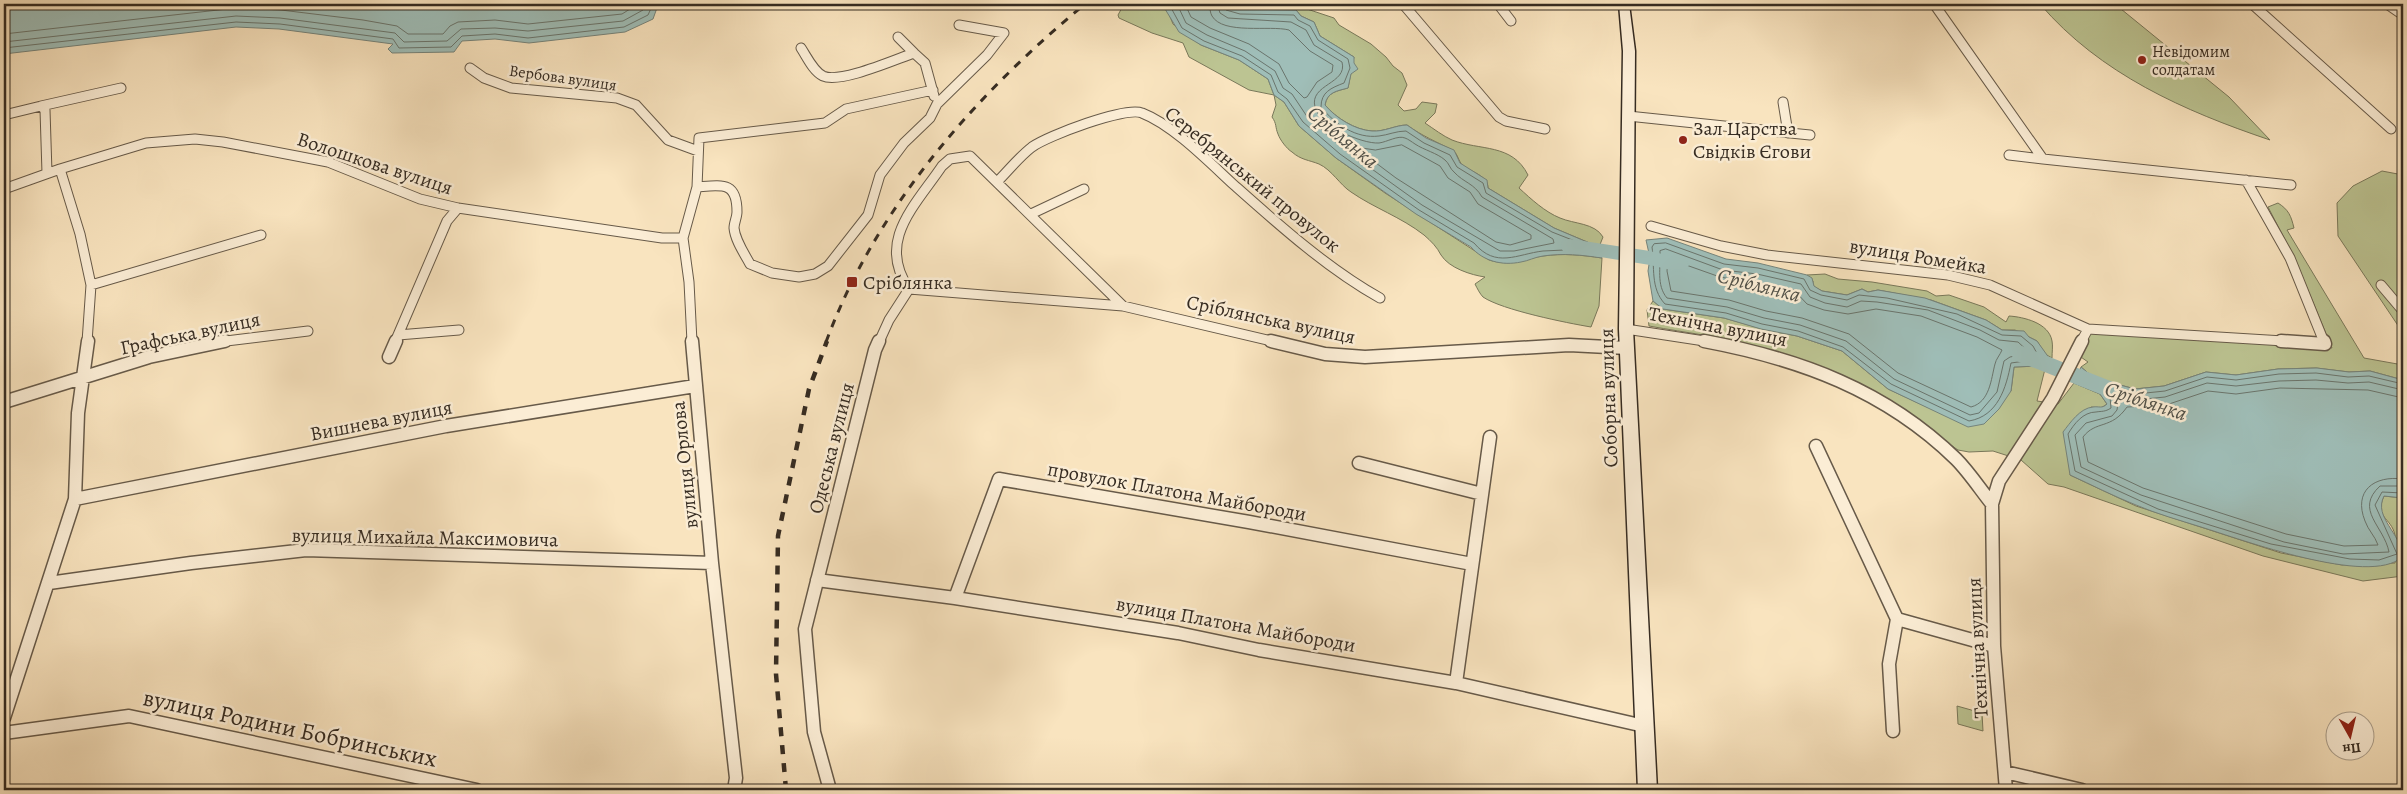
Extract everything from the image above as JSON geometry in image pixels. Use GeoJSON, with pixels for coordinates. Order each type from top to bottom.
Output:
{"type":"FeatureCollection","features":[{"type":"Feature","properties":{"kind":"main road","name":"Соборна вулиця"},"geometry":{"type":"LineString","coordinates":[[1624,4],[1628,34],[1626,329],[1648,790]]}},
{"type":"Feature","properties":{"kind":"street"},"geometry":{"type":"LineString","coordinates":[[1403,4],[1499,117],[1506,121],[1545,129]]}},
{"type":"Feature","properties":{"kind":"street"},"geometry":{"type":"LineString","coordinates":[[1498,4],[1511,20]]}},
{"type":"Feature","properties":{"kind":"street"},"geometry":{"type":"LineString","coordinates":[[1934,4],[2043,159]]}},
{"type":"Feature","properties":{"kind":"street"},"geometry":{"type":"LineString","coordinates":[[2252,4],[2391,129]]}},
{"type":"Feature","properties":{"kind":"street"},"geometry":{"type":"LineString","coordinates":[[2387,4],[2403,14]]}},
{"type":"Feature","properties":{"kind":"street"},"geometry":{"type":"LineString","coordinates":[[698,188],[719,185],[729,187],[734,192],[738,213],[734,227],[737,239],[750,264],[772,273],[799,277],[815,274],[828,266],[868,215],[880,174],[904,143],[930,118],[936,104],[987,56],[1004,33],[959,24]]}},
{"type":"Feature","properties":{"kind":"street"},"geometry":{"type":"LineString","coordinates":[[898,37],[926,66],[926,72],[936,104]]}},
{"type":"Feature","properties":{"kind":"street"},"geometry":{"type":"LineString","coordinates":[[801,48],[820,75],[826,78],[841,76],[914,54]]}},
{"type":"Feature","properties":{"kind":"street","name":"Вербова вулиця"},"geometry":{"type":"LineString","coordinates":[[470,68],[484,78],[511,88],[617,98],[636,105],[650,118],[668,140],[699,144]]}},
{"type":"Feature","properties":{"kind":"street"},"geometry":{"type":"LineString","coordinates":[[4,115],[121,88]]}},
{"type":"Feature","properties":{"kind":"street"},"geometry":{"type":"LineString","coordinates":[[699,144],[825,123],[846,109],[933,90]]}},
{"type":"Feature","properties":{"kind":"street"},"geometry":{"type":"LineString","coordinates":[[1783,102],[1788,133]]}},
{"type":"Feature","properties":{"kind":"street"},"geometry":{"type":"LineString","coordinates":[[41,106],[45,110],[47,173]]}},
{"type":"Feature","properties":{"kind":"street","name":"Серебрянський провулок"},"geometry":{"type":"LineString","coordinates":[[997,182],[1032,147],[1055,135],[1125,111],[1141,112],[1167,128],[1204,157],[1234,185],[1350,281],[1380,298]]}},
{"type":"Feature","properties":{"kind":"street"},"geometry":{"type":"LineString","coordinates":[[1628,116],[1810,135]]}},
{"type":"Feature","properties":{"kind":"street","name":"Волошкова вулиця"},"geometry":{"type":"LineString","coordinates":[[4,189],[60,168],[146,143],[196,139],[223,142],[328,162],[420,199],[458,208],[662,238],[683,238]]}},
{"type":"Feature","properties":{"kind":"street","name":"вулиця Орлова"},"geometry":{"type":"LineString","coordinates":[[699,144],[698,188],[683,238],[689,282],[695,386],[712,563],[736,778],[734,790]]}},
{"type":"Feature","properties":{"kind":"street"},"geometry":{"type":"LineString","coordinates":[[2009,155],[2291,185]]}},
{"type":"Feature","properties":{"kind":"street"},"geometry":{"type":"LineString","coordinates":[[909,289],[898,272],[894,255],[898,233],[942,166],[950,159],[970,156],[1123,306]]}},
{"type":"Feature","properties":{"kind":"street","name":"Графська вулиця"},"geometry":{"type":"LineString","coordinates":[[4,718],[50,583],[75,499],[81,378],[89,330],[91,285],[80,234],[60,168]]}},
{"type":"Feature","properties":{"kind":"street","name":"вулиця Ромейка"},"geometry":{"type":"LineString","coordinates":[[1651,226],[1721,246],[1767,255],[1948,275],[1990,285],[2036,304],[2088,329],[2325,344],[2290,258],[2246,180]]}},
{"type":"Feature","properties":{"kind":"street"},"geometry":{"type":"LineString","coordinates":[[1031,214],[1084,189]]}},
{"type":"Feature","properties":{"kind":"street"},"geometry":{"type":"LineString","coordinates":[[390,357],[447,221],[458,208]]}},
{"type":"Feature","properties":{"kind":"street"},"geometry":{"type":"LineString","coordinates":[[91,285],[261,236]]}},
{"type":"Feature","properties":{"kind":"street"},"geometry":{"type":"LineString","coordinates":[[2381,285],[2403,311]]}},
{"type":"Feature","properties":{"kind":"street","name":"Сріблянська вулиця"},"geometry":{"type":"LineString","coordinates":[[909,289],[1123,306],[1325,354],[1345,356],[1365,357],[1569,345],[1627,348]]}},
{"type":"Feature","properties":{"kind":"street","name":"Одеська вулиця"},"geometry":{"type":"LineString","coordinates":[[830,790],[814,732],[805,628],[875,350],[889,320],[909,289]]}},
{"type":"Feature","properties":{"kind":"street","name":"Технічна вулиця"},"geometry":{"type":"LineString","coordinates":[[1626,329],[1740,346],[1801,363],[1855,385],[1907,418],[1954,454],[1992,504]]}},
{"type":"Feature","properties":{"kind":"street","name":"Технічна вулиця"},"geometry":{"type":"LineString","coordinates":[[2006,790],[1994,646],[1992,504],[1999,481],[2053,398],[2088,329]]}},
{"type":"Feature","properties":{"kind":"street"},"geometry":{"type":"LineString","coordinates":[[398,335],[458,330]]}},
{"type":"Feature","properties":{"kind":"street","name":"Графська вулиця"},"geometry":{"type":"LineString","coordinates":[[4,402],[81,378],[197,346],[260,335],[308,331]]}},
{"type":"Feature","properties":{"kind":"street","name":"Вишнева вулиця"},"geometry":{"type":"LineString","coordinates":[[75,499],[446,426],[695,386]]}},
{"type":"Feature","properties":{"kind":"street"},"geometry":{"type":"LineString","coordinates":[[1456,683],[1490,437]]}},
{"type":"Feature","properties":{"kind":"street"},"geometry":{"type":"LineString","coordinates":[[1816,446],[1897,619],[1890,664],[1893,731]]}},
{"type":"Feature","properties":{"kind":"street"},"geometry":{"type":"LineString","coordinates":[[1359,463],[1409,474],[1482,494]]}},
{"type":"Feature","properties":{"kind":"street","name":"провулок Платона Майбороди"},"geometry":{"type":"LineString","coordinates":[[955,598],[999,479],[1472,564]]}},
{"type":"Feature","properties":{"kind":"street","name":"вулиця Михайла Максимовича"},"geometry":{"type":"LineString","coordinates":[[50,583],[191,563],[306,550],[712,563]]}},
{"type":"Feature","properties":{"kind":"street","name":"вулиця Платона Майбороди"},"geometry":{"type":"LineString","coordinates":[[817,580],[955,598],[1178,633],[1259,650],[1456,683],[1644,726]]}},
{"type":"Feature","properties":{"kind":"street"},"geometry":{"type":"LineString","coordinates":[[1897,619],[1994,646]]}},
{"type":"Feature","properties":{"kind":"street","name":"вулиця Родини Бобринських"},"geometry":{"type":"LineString","coordinates":[[4,733],[129,716],[477,790]]}},
{"type":"Feature","properties":{"kind":"street"},"geometry":{"type":"LineString","coordinates":[[2005,772],[2082,790]]}},
{"type":"Feature","properties":{"kind":"green space"},"geometry":{"type":"Polygon","coordinates":[[[1124,4],[1162,4],[1167,9],[1173,24],[1191,38],[1201,45],[1239,60],[1268,79],[1274,95],[1249,90],[1189,57],[1183,43],[1152,33],[1119,18],[1118,15],[1124,4]]]}},
{"type":"Feature","properties":{"kind":"green space"},"geometry":{"type":"Polygon","coordinates":[[[1219,4],[1292,4],[1334,18],[1339,25],[1371,44],[1402,73],[1407,85],[1398,105],[1404,111],[1416,109],[1422,102],[1437,104],[1435,113],[1425,123],[1452,140],[1494,150],[1513,158],[1528,175],[1519,188],[1538,205],[1554,215],[1595,229],[1603,237],[1599,247],[1554,228],[1488,188],[1482,177],[1463,166],[1454,151],[1407,125],[1372,131],[1353,126],[1335,114],[1325,105],[1326,101],[1333,93],[1348,88],[1354,57],[1320,36],[1314,22],[1301,16],[1296,10],[1241,9],[1219,4]]]}},
{"type":"Feature","properties":{"kind":"green space"},"geometry":{"type":"Polygon","coordinates":[[[2040,4],[2112,4],[2121,9],[2229,97],[2270,140],[2175,103],[2116,70],[2089,51],[2040,4]]]}},
{"type":"Feature","properties":{"kind":"green space"},"geometry":{"type":"Polygon","coordinates":[[[1274,95],[1284,102],[1299,126],[1336,158],[1385,193],[1489,260],[1511,263],[1543,256],[1558,255],[1602,258],[1599,306],[1591,327],[1519,311],[1483,297],[1475,284],[1485,277],[1467,273],[1449,264],[1424,235],[1351,192],[1324,167],[1299,157],[1288,149],[1277,132],[1272,117],[1276,105],[1274,95]]]}},
{"type":"Feature","properties":{"kind":"green space"},"geometry":{"type":"Polygon","coordinates":[[[2382,171],[2403,175],[2403,333],[2338,236],[2337,203],[2353,186],[2382,171]]]}},
{"type":"Feature","properties":{"kind":"green space"},"geometry":{"type":"Polygon","coordinates":[[[2278,203],[2287,211],[2292,220],[2294,228],[2287,230],[2364,358],[2403,365],[2403,380],[2370,371],[2349,372],[2316,368],[2278,369],[2236,375],[2206,372],[2164,386],[2135,389],[2094,378],[2081,367],[2088,362],[2078,355],[2092,331],[2332,348],[2295,259],[2268,207],[2278,203]]]}},
{"type":"Feature","properties":{"kind":"green space"},"geometry":{"type":"Polygon","coordinates":[[[1825,274],[1838,279],[1872,282],[1927,291],[1936,296],[1949,295],[1984,307],[2006,322],[2009,316],[2035,322],[2041,325],[2050,335],[2052,358],[2045,354],[2037,341],[2015,330],[2002,330],[1986,320],[1931,300],[1878,290],[1868,292],[1862,289],[1847,295],[1822,291],[1813,286],[1813,281],[1807,275],[1825,274]]]}},
{"type":"Feature","properties":{"kind":"green space"},"geometry":{"type":"Polygon","coordinates":[[[1653,301],[1663,309],[1724,318],[1797,336],[1842,351],[1888,389],[1927,407],[2011,391],[2014,367],[2039,366],[2045,369],[2037,401],[2058,404],[2074,383],[2100,394],[2107,404],[2101,408],[2091,407],[2070,475],[2136,506],[2281,553],[2342,565],[2395,563],[2395,535],[2382,513],[2381,503],[2384,496],[2403,498],[2403,576],[2363,581],[2263,556],[2064,487],[2048,484],[2021,460],[1993,451],[1969,452],[1958,450],[1933,433],[1764,349],[1721,338],[1649,326],[1647,310],[1653,301]]]}},
{"type":"Feature","properties":{"kind":"green space"},"geometry":{"type":"Polygon","coordinates":[[[1957,706],[1982,713],[1983,731],[1958,724],[1957,706]]]}},
{"type":"Feature","properties":{"kind":"water"},"geometry":{"type":"Polygon","coordinates":[[[4,4],[658,5],[653,19],[625,32],[529,43],[495,39],[462,41],[454,52],[392,53],[388,49],[393,44],[279,29],[236,27],[4,54],[4,4]]]}},
{"type":"Feature","properties":{"kind":"water"},"geometry":{"type":"Polygon","coordinates":[[[1162,4],[1219,4],[1241,9],[1296,10],[1301,16],[1314,22],[1320,36],[1354,57],[1354,63],[1358,69],[1351,74],[1348,88],[1333,93],[1326,101],[1325,105],[1335,114],[1353,126],[1372,131],[1407,125],[1426,138],[1454,150],[1460,163],[1487,180],[1488,188],[1554,228],[1599,247],[1602,258],[1558,255],[1537,257],[1514,263],[1500,263],[1481,256],[1471,247],[1416,214],[1336,158],[1299,126],[1284,102],[1274,95],[1268,79],[1239,60],[1201,45],[1179,32],[1162,4]]]}},
{"type":"Feature","properties":{"kind":"water"},"geometry":{"type":"Polygon","coordinates":[[[1667,238],[1726,259],[1758,263],[1807,275],[1812,278],[1814,286],[1822,291],[1847,295],[1862,289],[1868,292],[1878,290],[1925,298],[1986,320],[2002,330],[2024,331],[2029,337],[2037,341],[2052,362],[2045,369],[2039,366],[2014,367],[2011,391],[1999,409],[1984,424],[1968,427],[1888,389],[1842,351],[1797,336],[1761,329],[1724,318],[1663,309],[1653,301],[1648,271],[1650,258],[1646,240],[1667,238]]]}},
{"type":"Feature","properties":{"kind":"water"},"geometry":{"type":"Polygon","coordinates":[[[2081,367],[2094,378],[2135,389],[2164,386],[2206,372],[2236,375],[2278,369],[2317,368],[2349,372],[2370,371],[2403,380],[2403,498],[2384,496],[2382,504],[2385,519],[2398,540],[2402,557],[2386,565],[2363,567],[2304,558],[2273,550],[2152,511],[2070,475],[2063,432],[2076,416],[2084,410],[2102,407],[2107,404],[2100,394],[2074,383],[2081,367]]]}},
{"type":"Feature","properties":{"kind":"waterway","name":"Сріблянка"},"geometry":{"type":"LineString","coordinates":[[1570,246],[1650,258],[1679,265]]}},
{"type":"Feature","properties":{"kind":"waterway","name":"Сріблянка"},"geometry":{"type":"LineString","coordinates":[[2022,354],[2105,388]]}},
{"type":"Feature","properties":{"kind":"railway"},"geometry":{"type":"LineString","coordinates":[[826,342],[847,292],[872,245],[901,200],[933,156],[1005,76],[1085,4]]}},
{"type":"Feature","properties":{"kind":"railway"},"geometry":{"type":"LineString","coordinates":[[786,790],[776,674],[778,536],[809,389],[827,341]]}},
{"type":"Feature","properties":{"kind":"place","name":"Невідомим солдатам"},"geometry":{"type":"Point","coordinates":[2142,60]}},
{"type":"Feature","properties":{"kind":"place","name":"Зал Царства Свідків Єгови"},"geometry":{"type":"Point","coordinates":[1683,140]}},
{"type":"Feature","properties":{"kind":"place","name":"Сріблянка"},"geometry":{"type":"Point","coordinates":[852,282]}}]}
